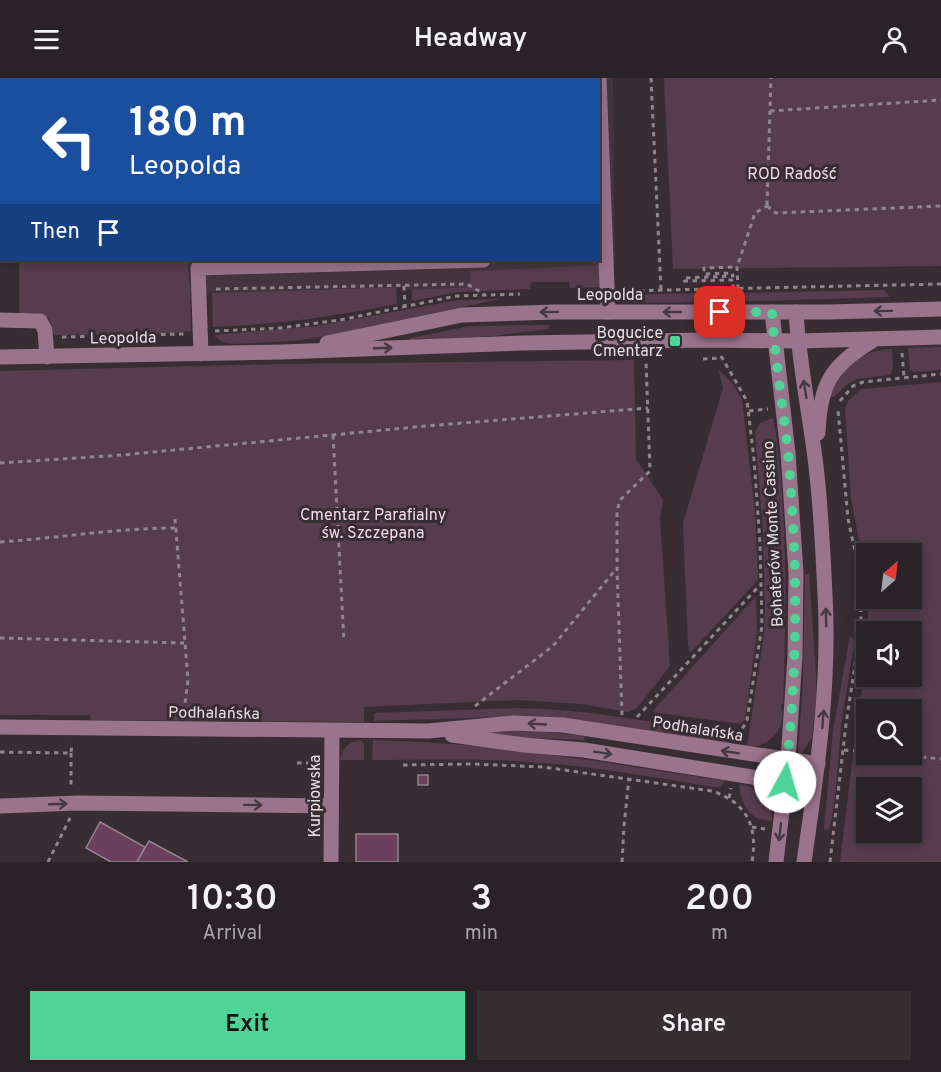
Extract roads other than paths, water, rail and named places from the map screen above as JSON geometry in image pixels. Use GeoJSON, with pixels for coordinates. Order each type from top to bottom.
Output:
{"type":"FeatureCollection","features":[{"type":"Feature","properties":{"kind":"street"},"geometry":{"type":"LineString","coordinates":[[600,137],[602,256],[608,312]]}},
{"type":"Feature","properties":{"kind":"street"},"geometry":{"type":"LineString","coordinates":[[201,354],[198,264],[412,261]]}},
{"type":"Feature","properties":{"kind":"street","name":"Leopolda"},"geometry":{"type":"LineString","coordinates":[[282,352],[462,315],[941,309]]}},
{"type":"Feature","properties":{"kind":"street","name":"Bohaterów Monte Cassino"},"geometry":{"type":"LineString","coordinates":[[772,312],[788,453],[796,573],[795,656],[788,760],[776,862]]}},
{"type":"Feature","properties":{"kind":"street"},"geometry":{"type":"LineString","coordinates":[[796,312],[816,468],[825,596],[826,675],[818,764],[804,862]]}},
{"type":"Feature","properties":{"kind":"street"},"geometry":{"type":"LineString","coordinates":[[0,320],[40,321],[45,330],[47,357]]}},
{"type":"Feature","properties":{"kind":"street","name":"Leopolda"},"geometry":{"type":"LineString","coordinates":[[0,357],[282,352],[524,343],[704,340],[774,342],[941,337]]}},
{"type":"Feature","properties":{"kind":"street"},"geometry":{"type":"LineString","coordinates":[[816,468],[818,423],[824,389],[840,365],[874,339]]}},
{"type":"Feature","properties":{"kind":"street","name":"Podhalańska"},"geometry":{"type":"LineString","coordinates":[[0,727],[428,731],[513,723],[563,725],[818,764]]}},
{"type":"Feature","properties":{"kind":"street","name":"Kurpiowska"},"geometry":{"type":"LineString","coordinates":[[332,731],[332,862]]}},
{"type":"Feature","properties":{"kind":"street","name":"Podhalańska"},"geometry":{"type":"LineString","coordinates":[[428,731],[524,745],[584,750],[814,787]]}},
{"type":"Feature","properties":{"kind":"street"},"geometry":{"type":"LineString","coordinates":[[0,806],[78,803],[332,806]]}},
{"type":"Feature","properties":{"kind":"place","name":"Bogucice Cmentarz"},"geometry":{"type":"Point","coordinates":[675,341]}},
{"type":"Feature","properties":{"kind":"park label","name":"ROD Radość"},"geometry":{"type":"Point","coordinates":[792,173]}},
{"type":"Feature","properties":{"kind":"park label","name":"Cmentarz Parafialny św. Szczepana"},"geometry":{"type":"Point","coordinates":[373,523]}}]}
